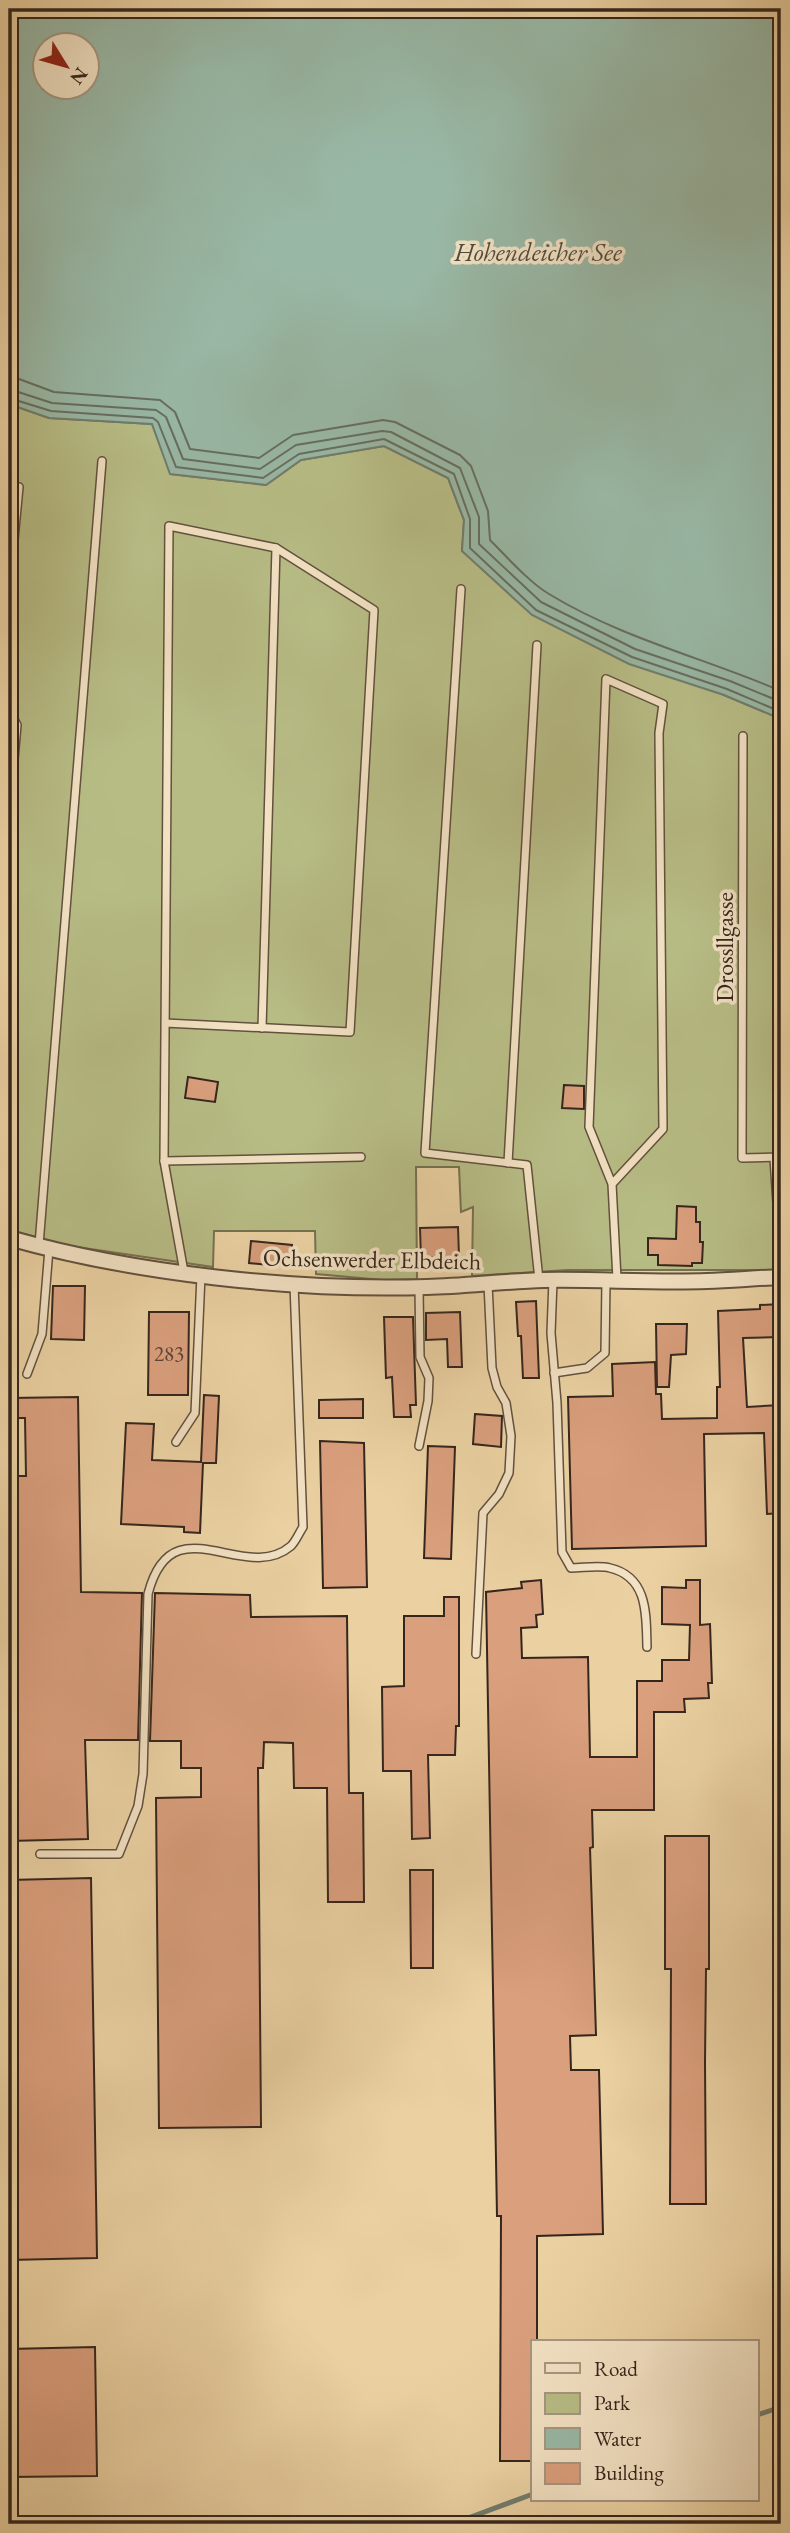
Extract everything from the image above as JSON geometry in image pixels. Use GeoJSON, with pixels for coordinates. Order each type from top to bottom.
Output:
{"type":"FeatureCollection","features":[{"type":"Feature","properties":{"kind":"street","name":"Ochsenwerder Elbdeich"},"geometry":{"type":"LineString","coordinates":[[9,1238],[102,1260],[184,1272],[294,1283],[419,1287],[546,1280],[705,1281],[781,1277]]}},
{"type":"Feature","properties":{"kind":"lane"},"geometry":{"type":"LineString","coordinates":[[27,1374],[42,1334],[44,1248],[102,461]]}},
{"type":"Feature","properties":{"kind":"lane"},"geometry":{"type":"LineString","coordinates":[[9,592],[19,487]]}},
{"type":"Feature","properties":{"kind":"lane"},"geometry":{"type":"LineString","coordinates":[[165,1023],[349,1032],[374,610],[276,548],[169,526],[165,1023],[164,1161],[184,1272]]}},
{"type":"Feature","properties":{"kind":"lane"},"geometry":{"type":"LineString","coordinates":[[262,1028],[276,548]]}},
{"type":"Feature","properties":{"kind":"lane"},"geometry":{"type":"LineString","coordinates":[[461,589],[425,1153],[527,1166],[546,1280],[551,1333],[557,1404],[562,1552],[571,1568],[610,1567],[625,1575],[639,1590],[646,1605],[647,1647]]}},
{"type":"Feature","properties":{"kind":"lane"},"geometry":{"type":"LineString","coordinates":[[508,1163],[537,645]]}},
{"type":"Feature","properties":{"kind":"lane"},"geometry":{"type":"LineString","coordinates":[[554,1373],[587,1368],[605,1353],[611,1279],[612,1184],[589,1127],[606,679],[663,704],[660,733],[663,1129],[612,1184]]}},
{"type":"Feature","properties":{"kind":"lane"},"geometry":{"type":"LineString","coordinates":[[9,710],[17,725],[9,817]]}},
{"type":"Feature","properties":{"kind":"lane","name":"Drossllgasse"},"geometry":{"type":"LineString","coordinates":[[743,736],[742,1158],[778,1157]]}},
{"type":"Feature","properties":{"kind":"lane"},"geometry":{"type":"LineString","coordinates":[[164,1161],[361,1157]]}},
{"type":"Feature","properties":{"kind":"lane"},"geometry":{"type":"LineString","coordinates":[[778,1157],[781,1263]]}},
{"type":"Feature","properties":{"kind":"lane"},"geometry":{"type":"LineString","coordinates":[[176,1442],[195,1413],[201,1274]]}},
{"type":"Feature","properties":{"kind":"lane"},"geometry":{"type":"LineString","coordinates":[[40,1854],[119,1854],[138,1806],[143,1774],[148,1594],[154,1573],[167,1556],[187,1547],[250,1556],[276,1555],[292,1545],[303,1527],[294,1283]]}},
{"type":"Feature","properties":{"kind":"lane"},"geometry":{"type":"LineString","coordinates":[[476,1654],[483,1513],[499,1494],[509,1473],[511,1436],[506,1403],[497,1387],[492,1368],[488,1283]]}},
{"type":"Feature","properties":{"kind":"lane"},"geometry":{"type":"LineString","coordinates":[[419,1287],[420,1357],[429,1378],[428,1401],[419,1446]]}},
{"type":"Feature","properties":{"kind":"green space"},"geometry":{"type":"Polygon","coordinates":[[[9,404],[49,418],[152,424],[171,474],[266,485],[301,460],[384,446],[448,478],[464,520],[462,551],[724,695],[781,719],[781,1270],[568,1270],[472,1276],[473,1207],[461,1212],[459,1167],[416,1167],[417,1279],[383,1280],[316,1274],[315,1231],[214,1231],[213,1267],[70,1246],[9,1230],[9,404]]]}},
{"type":"Feature","properties":{"kind":"water","name":"Hohendeicher See"},"geometry":{"type":"Polygon","coordinates":[[[9,9],[781,9],[781,719],[724,695],[629,664],[532,615],[462,551],[464,520],[448,478],[384,446],[301,460],[266,485],[170,474],[152,424],[49,418],[9,404],[9,9]]]}},
{"type":"Feature","properties":{"kind":"building"},"geometry":{"type":"Polygon","coordinates":[[[188,1077],[218,1082],[215,1102],[185,1098],[188,1077]]]}},
{"type":"Feature","properties":{"kind":"building"},"geometry":{"type":"Polygon","coordinates":[[[564,1085],[584,1086],[584,1109],[562,1108],[564,1085]]]}},
{"type":"Feature","properties":{"kind":"building"},"geometry":{"type":"Polygon","coordinates":[[[677,1206],[696,1207],[696,1222],[700,1222],[700,1242],[703,1242],[702,1263],[692,1263],[692,1266],[658,1265],[658,1255],[648,1255],[648,1238],[676,1239],[677,1206]]]}},
{"type":"Feature","properties":{"kind":"building"},"geometry":{"type":"Polygon","coordinates":[[[458,1227],[459,1257],[421,1258],[420,1228],[458,1227]]]}},
{"type":"Feature","properties":{"kind":"building"},"geometry":{"type":"Polygon","coordinates":[[[251,1241],[292,1245],[290,1267],[249,1263],[251,1241]]]}},
{"type":"Feature","properties":{"kind":"building"},"geometry":{"type":"Polygon","coordinates":[[[53,1286],[85,1286],[84,1340],[51,1339],[53,1286]]]}},
{"type":"Feature","properties":{"kind":"building"},"geometry":{"type":"Polygon","coordinates":[[[536,1301],[539,1378],[523,1378],[516,1302],[536,1301]]]}},
{"type":"Feature","properties":{"kind":"building"},"geometry":{"type":"Polygon","coordinates":[[[781,1304],[781,1337],[743,1338],[747,1407],[781,1405],[781,1513],[767,1514],[764,1433],[704,1434],[706,1546],[572,1549],[568,1397],[613,1396],[612,1364],[655,1362],[656,1394],[661,1394],[662,1419],[717,1418],[717,1387],[720,1387],[718,1311],[760,1309],[760,1305],[781,1304]]]}},
{"type":"Feature","properties":{"kind":"building"},"geometry":{"type":"Polygon","coordinates":[[[149,1312],[189,1312],[188,1395],[148,1395],[149,1312]]]}},
{"type":"Feature","properties":{"kind":"building"},"geometry":{"type":"Polygon","coordinates":[[[460,1312],[462,1367],[448,1367],[447,1339],[426,1340],[426,1313],[460,1312]]]}},
{"type":"Feature","properties":{"kind":"building"},"geometry":{"type":"Polygon","coordinates":[[[384,1317],[413,1317],[416,1405],[410,1405],[411,1417],[394,1417],[392,1377],[386,1378],[384,1317]]]}},
{"type":"Feature","properties":{"kind":"building"},"geometry":{"type":"Polygon","coordinates":[[[656,1324],[687,1324],[686,1354],[671,1355],[669,1387],[657,1387],[656,1324]]]}},
{"type":"Feature","properties":{"kind":"building"},"geometry":{"type":"Polygon","coordinates":[[[204,1395],[219,1396],[216,1463],[203,1463],[200,1533],[184,1532],[184,1527],[121,1524],[126,1423],[154,1424],[152,1460],[201,1462],[204,1395]]]}},
{"type":"Feature","properties":{"kind":"building"},"geometry":{"type":"Polygon","coordinates":[[[78,1397],[81,1592],[142,1593],[138,1740],[85,1740],[88,1839],[9,1841],[9,1476],[26,1476],[25,1418],[9,1418],[9,1398],[78,1397]]]}},
{"type":"Feature","properties":{"kind":"building"},"geometry":{"type":"Polygon","coordinates":[[[363,1399],[363,1418],[319,1418],[319,1400],[363,1399]]]}},
{"type":"Feature","properties":{"kind":"building"},"geometry":{"type":"Polygon","coordinates":[[[475,1414],[502,1416],[501,1447],[473,1444],[475,1414]]]}},
{"type":"Feature","properties":{"kind":"building"},"geometry":{"type":"Polygon","coordinates":[[[320,1441],[364,1443],[367,1587],[323,1588],[320,1441]]]}},
{"type":"Feature","properties":{"kind":"building"},"geometry":{"type":"Polygon","coordinates":[[[428,1446],[455,1447],[451,1559],[424,1558],[428,1446]]]}},
{"type":"Feature","properties":{"kind":"building"},"geometry":{"type":"Polygon","coordinates":[[[541,1580],[543,1614],[536,1615],[537,1627],[521,1628],[522,1658],[588,1657],[590,1757],[637,1757],[637,1681],[662,1681],[662,1660],[689,1660],[690,1625],[662,1624],[662,1587],[686,1588],[686,1580],[700,1580],[700,1625],[710,1624],[712,1683],[708,1683],[709,1698],[684,1699],[685,1712],[654,1712],[654,1810],[592,1810],[593,1847],[590,1848],[596,2035],[570,2036],[571,2070],[599,2070],[603,2234],[537,2236],[537,2340],[531,2340],[531,2461],[500,2461],[501,2216],[497,2216],[486,1592],[522,1588],[521,1582],[541,1580]]]}},
{"type":"Feature","properties":{"kind":"building"},"geometry":{"type":"Polygon","coordinates":[[[155,1593],[250,1595],[251,1617],[347,1616],[349,1793],[363,1793],[364,1902],[328,1902],[327,1788],[294,1788],[293,1743],[264,1742],[263,1768],[258,1768],[261,2127],[159,2128],[156,1798],[201,1797],[201,1768],[181,1768],[181,1741],[150,1741],[155,1593]]]}},
{"type":"Feature","properties":{"kind":"building"},"geometry":{"type":"Polygon","coordinates":[[[444,1597],[459,1597],[459,1726],[456,1726],[455,1755],[428,1755],[430,1838],[412,1839],[411,1771],[383,1771],[382,1687],[404,1686],[404,1616],[444,1616],[444,1597]]]}},
{"type":"Feature","properties":{"kind":"building"},"geometry":{"type":"Polygon","coordinates":[[[665,1836],[709,1836],[709,1969],[706,1969],[705,2062],[706,2204],[670,2204],[671,1969],[665,1969],[665,1836]]]}},
{"type":"Feature","properties":{"kind":"building"},"geometry":{"type":"Polygon","coordinates":[[[410,1870],[433,1870],[433,1968],[411,1968],[410,1870]]]}},
{"type":"Feature","properties":{"kind":"building"},"geometry":{"type":"Polygon","coordinates":[[[91,1878],[97,2258],[9,2260],[9,1880],[91,1878]]]}},
{"type":"Feature","properties":{"kind":"building"},"geometry":{"type":"Polygon","coordinates":[[[95,2347],[97,2476],[9,2477],[9,2349],[95,2347]]]}},
{"type":"Feature","properties":{"kind":"waterway"},"geometry":{"type":"LineString","coordinates":[[758,2415],[781,2407]]}},
{"type":"Feature","properties":{"kind":"waterway"},"geometry":{"type":"LineString","coordinates":[[452,2524],[531,2495]]}}]}
